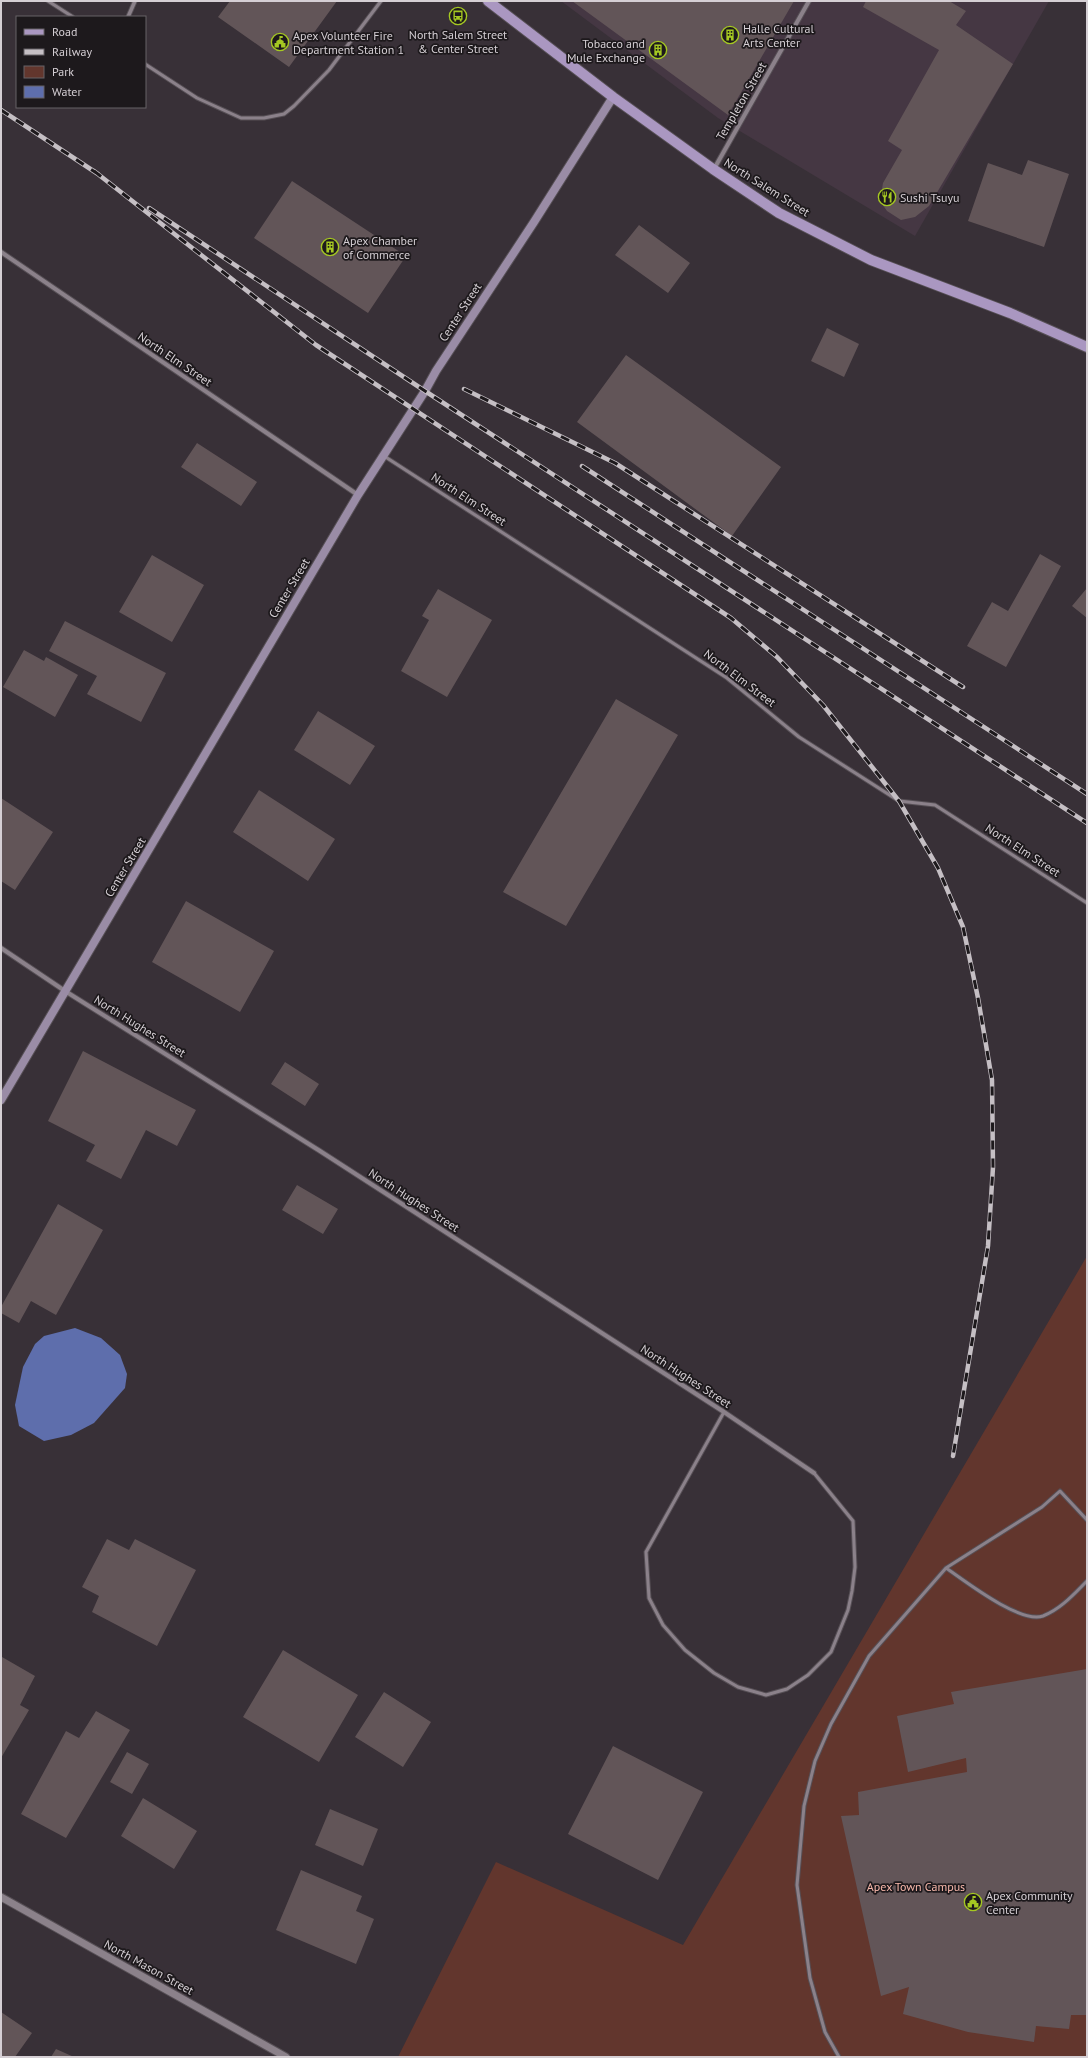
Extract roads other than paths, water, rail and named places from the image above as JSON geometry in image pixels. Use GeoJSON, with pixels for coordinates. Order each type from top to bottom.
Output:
{"type":"FeatureCollection","features":[{"type":"Feature","properties":{"kind":"main road","name":"North Salem Street"},"geometry":{"type":"LineString","coordinates":[[488,1],[614,97],[713,169],[779,213],[870,260],[1010,313],[1087,347]]}},
{"type":"Feature","properties":{"kind":"main road","name":"Center Street"},"geometry":{"type":"LineString","coordinates":[[1,1100],[358,495],[425,391],[436,371],[614,97]]}},
{"type":"Feature","properties":{"kind":"street"},"geometry":{"type":"LineString","coordinates":[[128,16],[135,1]]}},
{"type":"Feature","properties":{"kind":"street","name":"Templeton Street"},"geometry":{"type":"LineString","coordinates":[[713,169],[809,1]]}},
{"type":"Feature","properties":{"kind":"street","name":"North Elm Street"},"geometry":{"type":"LineString","coordinates":[[1,252],[358,495]]}},
{"type":"Feature","properties":{"kind":"street","name":"North Hughes Street"},"geometry":{"type":"LineString","coordinates":[[1,948],[65,991],[327,1155],[724,1412],[814,1473]]}},
{"type":"Feature","properties":{"kind":"street","name":"North Mason Street"},"geometry":{"type":"LineString","coordinates":[[1,1897],[286,2057]]}},
{"type":"Feature","properties":{"kind":"lane"},"geometry":{"type":"LineString","coordinates":[[48,1],[71,16]]}},
{"type":"Feature","properties":{"kind":"lane"},"geometry":{"type":"LineString","coordinates":[[146,65],[197,98],[241,118],[264,118],[284,114],[294,106],[329,70],[381,1]]}},
{"type":"Feature","properties":{"kind":"lane","name":"North Elm Street"},"geometry":{"type":"LineString","coordinates":[[384,456],[727,678],[799,737],[899,802],[935,805],[1087,903]]}},
{"type":"Feature","properties":{"kind":"lane"},"geometry":{"type":"LineString","coordinates":[[724,1412],[646,1552],[649,1598],[662,1625],[685,1650],[714,1674],[738,1687],[766,1695],[787,1689],[808,1675],[831,1652],[848,1610],[855,1567],[853,1521],[814,1473]]}},
{"type":"Feature","properties":{"kind":"lane"},"geometry":{"type":"LineString","coordinates":[[839,2057],[825,2032],[810,1978],[800,1918],[797,1885],[804,1806],[815,1761],[831,1724],[869,1656],[946,1568],[1042,1507],[1060,1491],[1087,1520]]}},
{"type":"Feature","properties":{"kind":"lane"},"geometry":{"type":"LineString","coordinates":[[946,1568],[1000,1605],[1025,1615],[1042,1616],[1057,1609],[1087,1582]]}},
{"type":"Feature","properties":{"kind":"water"},"geometry":{"type":"Polygon","coordinates":[[[75,1328],[101,1338],[120,1355],[127,1374],[125,1388],[94,1423],[71,1435],[44,1441],[19,1426],[15,1405],[23,1367],[35,1344],[44,1336],[75,1328]]]}},
{"type":"Feature","properties":{"kind":"railway"},"geometry":{"type":"LineString","coordinates":[[1,110],[98,174]]}},
{"type":"Feature","properties":{"kind":"railway"},"geometry":{"type":"LineString","coordinates":[[94,171],[316,345],[731,618],[777,657],[823,705],[899,801],[938,868],[963,927],[978,998],[992,1080],[993,1167],[988,1246],[953,1456]]}},
{"type":"Feature","properties":{"kind":"railway"},"geometry":{"type":"LineString","coordinates":[[149,208],[425,391],[1087,823]]}},
{"type":"Feature","properties":{"kind":"railway"},"geometry":{"type":"LineString","coordinates":[[464,389],[615,463],[963,687]]}},
{"type":"Feature","properties":{"kind":"railway"},"geometry":{"type":"LineString","coordinates":[[582,466],[1087,794]]}},
{"type":"Feature","properties":{"kind":"place","name":"North Salem Street & Center Street"},"geometry":{"type":"Point","coordinates":[458,16]}},
{"type":"Feature","properties":{"kind":"place","name":"Halle Cultural Arts Center"},"geometry":{"type":"Point","coordinates":[730,35]}},
{"type":"Feature","properties":{"kind":"place","name":"Apex Volunteer Fire Department Station 1"},"geometry":{"type":"Point","coordinates":[280,42]}},
{"type":"Feature","properties":{"kind":"place","name":"Tobacco and Mule Exchange"},"geometry":{"type":"Point","coordinates":[658,50]}},
{"type":"Feature","properties":{"kind":"place","name":"Sushi Tsuyu"},"geometry":{"type":"Point","coordinates":[887,197]}},
{"type":"Feature","properties":{"kind":"place","name":"Apex Chamber of Commerce"},"geometry":{"type":"Point","coordinates":[330,247]}},
{"type":"Feature","properties":{"kind":"place","name":"Apex Community Center"},"geometry":{"type":"Point","coordinates":[973,1902]}},
{"type":"Feature","properties":{"kind":"park label","name":"Apex Town Campus"},"geometry":{"type":"Point","coordinates":[916,1886]}}]}
